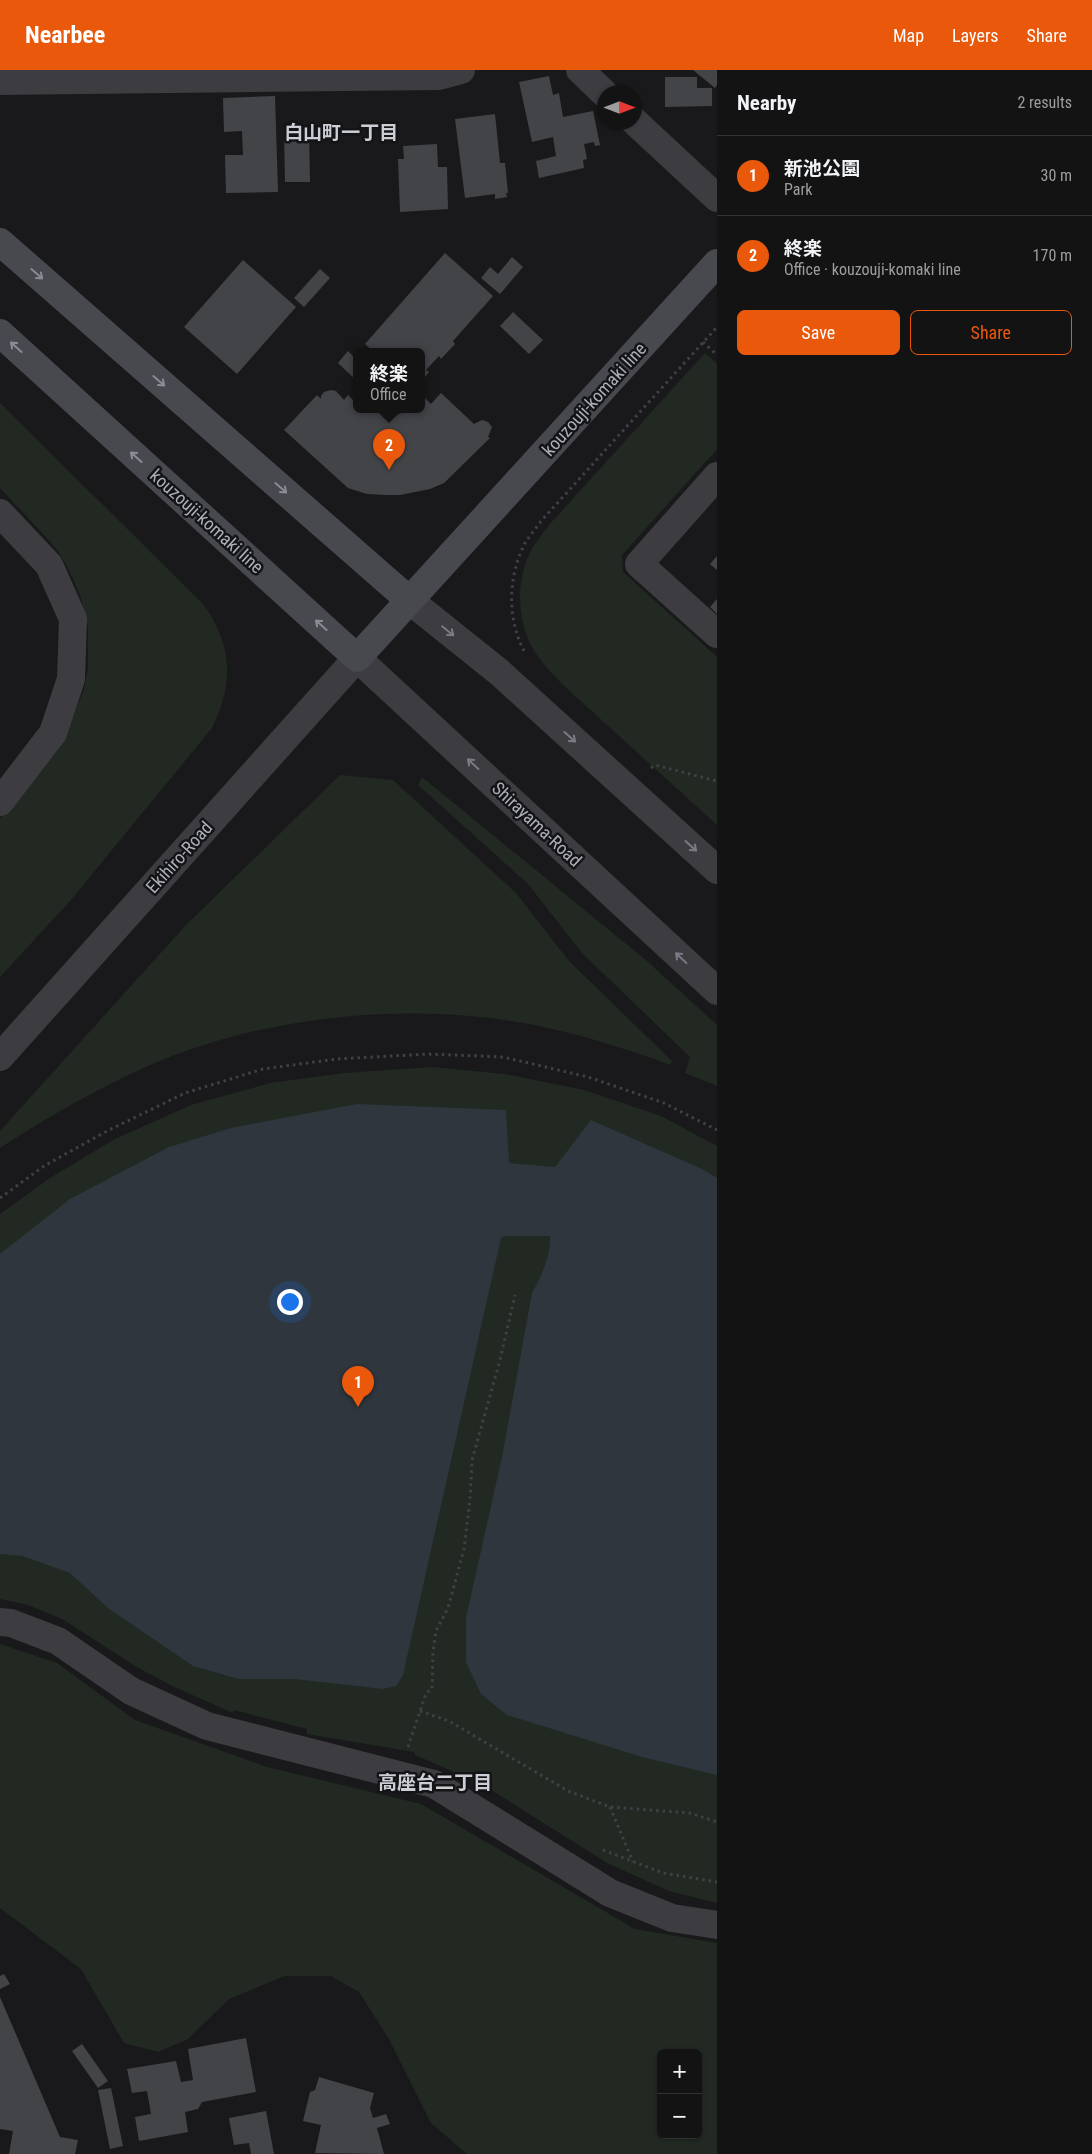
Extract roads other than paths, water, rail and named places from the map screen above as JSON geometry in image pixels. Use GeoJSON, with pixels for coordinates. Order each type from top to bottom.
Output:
{"type":"FeatureCollection","features":[{"type":"Feature","properties":{"kind":"main road"},"geometry":{"type":"LineString","coordinates":[[0,242],[410,600]]}},
{"type":"Feature","properties":{"kind":"main road","name":"kouzouji-komaki line"},"geometry":{"type":"LineString","coordinates":[[0,333],[357,658],[717,263]]}},
{"type":"Feature","properties":{"kind":"street"},"geometry":{"type":"LineString","coordinates":[[0,81],[439,76],[461,70]]}},
{"type":"Feature","properties":{"kind":"street"},"geometry":{"type":"LineString","coordinates":[[580,70],[597,86]]}},
{"type":"Feature","properties":{"kind":"street"},"geometry":{"type":"LineString","coordinates":[[642,128],[717,198]]}},
{"type":"Feature","properties":{"kind":"street"},"geometry":{"type":"LineString","coordinates":[[717,476],[639,564],[717,634]]}},
{"type":"Feature","properties":{"kind":"street"},"geometry":{"type":"LineString","coordinates":[[0,512],[49,565],[72,619],[71,679],[53,733],[0,802]]}},
{"type":"Feature","properties":{"kind":"street"},"geometry":{"type":"LineString","coordinates":[[410,600],[499,672],[717,870]]}},
{"type":"Feature","properties":{"kind":"street","name":"Shirayama-Road"},"geometry":{"type":"LineString","coordinates":[[357,658],[717,991]]}},
{"type":"Feature","properties":{"kind":"street","name":"Ekihiro-Road"},"geometry":{"type":"LineString","coordinates":[[0,1057],[357,658]]}},
{"type":"Feature","properties":{"kind":"street"},"geometry":{"type":"LineString","coordinates":[[0,1622],[11,1623],[58,1641],[131,1691],[207,1726],[434,1784],[610,1893],[672,1918],[717,1925]]}},
{"type":"Feature","properties":{"kind":"place","name":"終楽"},"geometry":{"type":"Point","coordinates":[389,470]}},
{"type":"Feature","properties":{"kind":"place","name":"新池公園"},"geometry":{"type":"Point","coordinates":[358,1407]}},
{"type":"Feature","properties":{"kind":"district","name":"白山町一丁目"},"geometry":{"type":"Point","coordinates":[341,132]}},
{"type":"Feature","properties":{"kind":"district","name":"高座台二丁目"},"geometry":{"type":"Point","coordinates":[435,1782]}}]}
